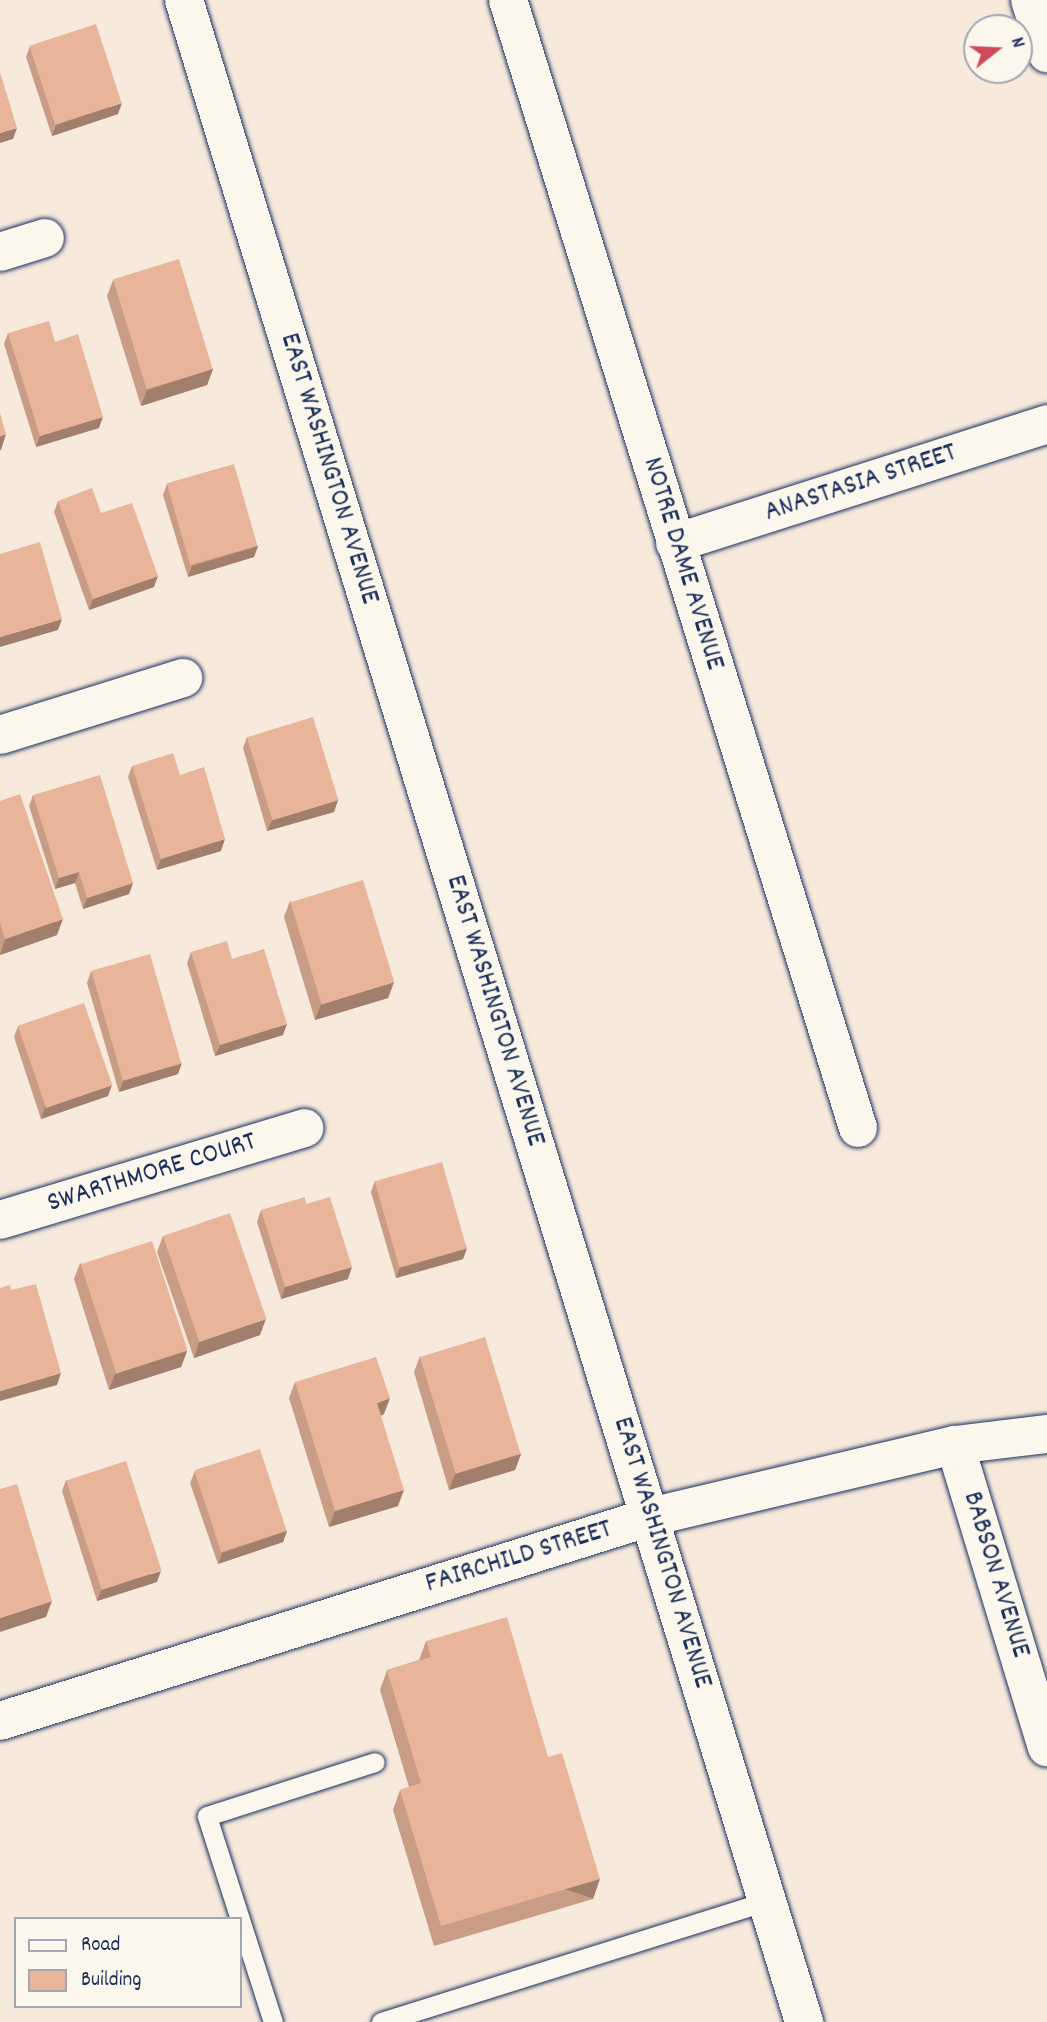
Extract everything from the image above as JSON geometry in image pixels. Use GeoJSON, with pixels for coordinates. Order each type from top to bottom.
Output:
{"type":"FeatureCollection","features":[{"type":"Feature","properties":{"kind":"street","name":"EAST WASHINGTON AVENUE"},"geometry":{"type":"LineString","coordinates":[[184,0],[804,2022]]}},
{"type":"Feature","properties":{"kind":"street","name":"NOTRE DAME AVENUE"},"geometry":{"type":"LineString","coordinates":[[508,0],[858,1128]]}},
{"type":"Feature","properties":{"kind":"street"},"geometry":{"type":"LineString","coordinates":[[1030,0],[1047,53]]}},
{"type":"Feature","properties":{"kind":"street"},"geometry":{"type":"LineString","coordinates":[[0,252],[44,238]]}},
{"type":"Feature","properties":{"kind":"street","name":"ANASTASIA STREET"},"geometry":{"type":"LineString","coordinates":[[675,543],[1047,424]]}},
{"type":"Feature","properties":{"kind":"street"},"geometry":{"type":"LineString","coordinates":[[0,735],[183,678]]}},
{"type":"Feature","properties":{"kind":"street","name":"SWARTHMORE COURT"},"geometry":{"type":"LineString","coordinates":[[0,1220],[304,1128]]}},
{"type":"Feature","properties":{"kind":"street","name":"FAIRCHILD STREET"},"geometry":{"type":"LineString","coordinates":[[0,1721],[650,1517],[955,1445],[1047,1434]]}},
{"type":"Feature","properties":{"kind":"street","name":"BABSON AVENUE"},"geometry":{"type":"LineString","coordinates":[[955,1445],[1047,1747]]}},
{"type":"Feature","properties":{"kind":"lane"},"geometry":{"type":"LineString","coordinates":[[240,1917],[207,1816],[375,1762]]}},
{"type":"Feature","properties":{"kind":"lane"},"geometry":{"type":"LineString","coordinates":[[381,2022],[767,1901]]}},
{"type":"Feature","properties":{"kind":"lane"},"geometry":{"type":"LineString","coordinates":[[242,1924],[274,2022]]}},
{"type":"Feature","properties":{"kind":"building"},"geometry":{"type":"Polygon","coordinates":[[[96,24],[122,103],[55,125],[29,46],[96,24]]]}},
{"type":"Feature","properties":{"kind":"building"},"geometry":{"type":"Polygon","coordinates":[[[0,72],[17,128],[0,133],[0,72]]]}},
{"type":"Feature","properties":{"kind":"building"},"geometry":{"type":"Polygon","coordinates":[[[179,259],[213,369],[147,389],[113,279],[179,259]]]}},
{"type":"Feature","properties":{"kind":"building"},"geometry":{"type":"Polygon","coordinates":[[[49,321],[55,342],[78,334],[103,417],[40,436],[8,333],[49,321]]]}},
{"type":"Feature","properties":{"kind":"building"},"geometry":{"type":"Polygon","coordinates":[[[0,413],[6,434],[0,436],[0,413]]]}},
{"type":"Feature","properties":{"kind":"building"},"geometry":{"type":"Polygon","coordinates":[[[234,464],[257,546],[190,565],[167,483],[234,464]]]}},
{"type":"Feature","properties":{"kind":"building"},"geometry":{"type":"Polygon","coordinates":[[[92,488],[101,513],[132,503],[158,576],[93,599],[58,501],[92,488]]]}},
{"type":"Feature","properties":{"kind":"building"},"geometry":{"type":"Polygon","coordinates":[[[40,542],[62,619],[0,637],[0,554],[40,542]]]}},
{"type":"Feature","properties":{"kind":"building"},"geometry":{"type":"Polygon","coordinates":[[[313,717],[338,800],[272,820],[247,737],[313,717]]]}},
{"type":"Feature","properties":{"kind":"building"},"geometry":{"type":"Polygon","coordinates":[[[173,753],[180,775],[204,767],[225,839],[161,859],[132,766],[173,753]]]}},
{"type":"Feature","properties":{"kind":"building"},"geometry":{"type":"Polygon","coordinates":[[[100,775],[133,883],[87,898],[79,872],[59,878],[33,795],[100,775]]]}},
{"type":"Feature","properties":{"kind":"building"},"geometry":{"type":"Polygon","coordinates":[[[20,794],[63,919],[5,939],[0,923],[0,801],[20,794]]]}},
{"type":"Feature","properties":{"kind":"building"},"geometry":{"type":"Polygon","coordinates":[[[363,880],[394,982],[322,1005],[290,902],[363,880]]]}},
{"type":"Feature","properties":{"kind":"building"},"geometry":{"type":"Polygon","coordinates":[[[227,941],[232,959],[264,949],[287,1024],[220,1045],[191,952],[227,941]]]}},
{"type":"Feature","properties":{"kind":"building"},"geometry":{"type":"Polygon","coordinates":[[[150,954],[181,1064],[123,1080],[91,971],[150,954]]]}},
{"type":"Feature","properties":{"kind":"building"},"geometry":{"type":"Polygon","coordinates":[[[84,1003],[112,1085],[46,1108],[18,1026],[84,1003]]]}},
{"type":"Feature","properties":{"kind":"building"},"geometry":{"type":"Polygon","coordinates":[[[442,1162],[467,1249],[400,1268],[375,1181],[442,1162]]]}},
{"type":"Feature","properties":{"kind":"building"},"geometry":{"type":"Polygon","coordinates":[[[305,1197],[306,1204],[330,1197],[352,1267],[285,1287],[261,1210],[305,1197]]]}},
{"type":"Feature","properties":{"kind":"building"},"geometry":{"type":"Polygon","coordinates":[[[230,1213],[266,1319],[199,1342],[163,1236],[230,1213]]]}},
{"type":"Feature","properties":{"kind":"building"},"geometry":{"type":"Polygon","coordinates":[[[152,1241],[188,1350],[116,1374],[81,1264],[152,1241]]]}},
{"type":"Feature","properties":{"kind":"building"},"geometry":{"type":"Polygon","coordinates":[[[36,1284],[61,1373],[0,1391],[0,1288],[10,1285],[11,1290],[36,1284]]]}},
{"type":"Feature","properties":{"kind":"building"},"geometry":{"type":"Polygon","coordinates":[[[485,1337],[521,1454],[456,1474],[420,1357],[485,1337]]]}},
{"type":"Feature","properties":{"kind":"building"},"geometry":{"type":"Polygon","coordinates":[[[376,1357],[390,1398],[377,1403],[404,1490],[335,1511],[295,1382],[376,1357]]]}},
{"type":"Feature","properties":{"kind":"building"},"geometry":{"type":"Polygon","coordinates":[[[260,1449],[287,1531],[221,1552],[194,1470],[260,1449]]]}},
{"type":"Feature","properties":{"kind":"building"},"geometry":{"type":"Polygon","coordinates":[[[126,1461],[162,1570],[102,1590],[66,1480],[126,1461]]]}},
{"type":"Feature","properties":{"kind":"building"},"geometry":{"type":"Polygon","coordinates":[[[17,1484],[52,1601],[0,1618],[0,1489],[17,1484]]]}},
{"type":"Feature","properties":{"kind":"building"},"geometry":{"type":"Polygon","coordinates":[[[507,1617],[548,1757],[562,1753],[600,1879],[441,1926],[400,1790],[421,1783],[387,1670],[431,1657],[426,1641],[507,1617]]]}}]}
